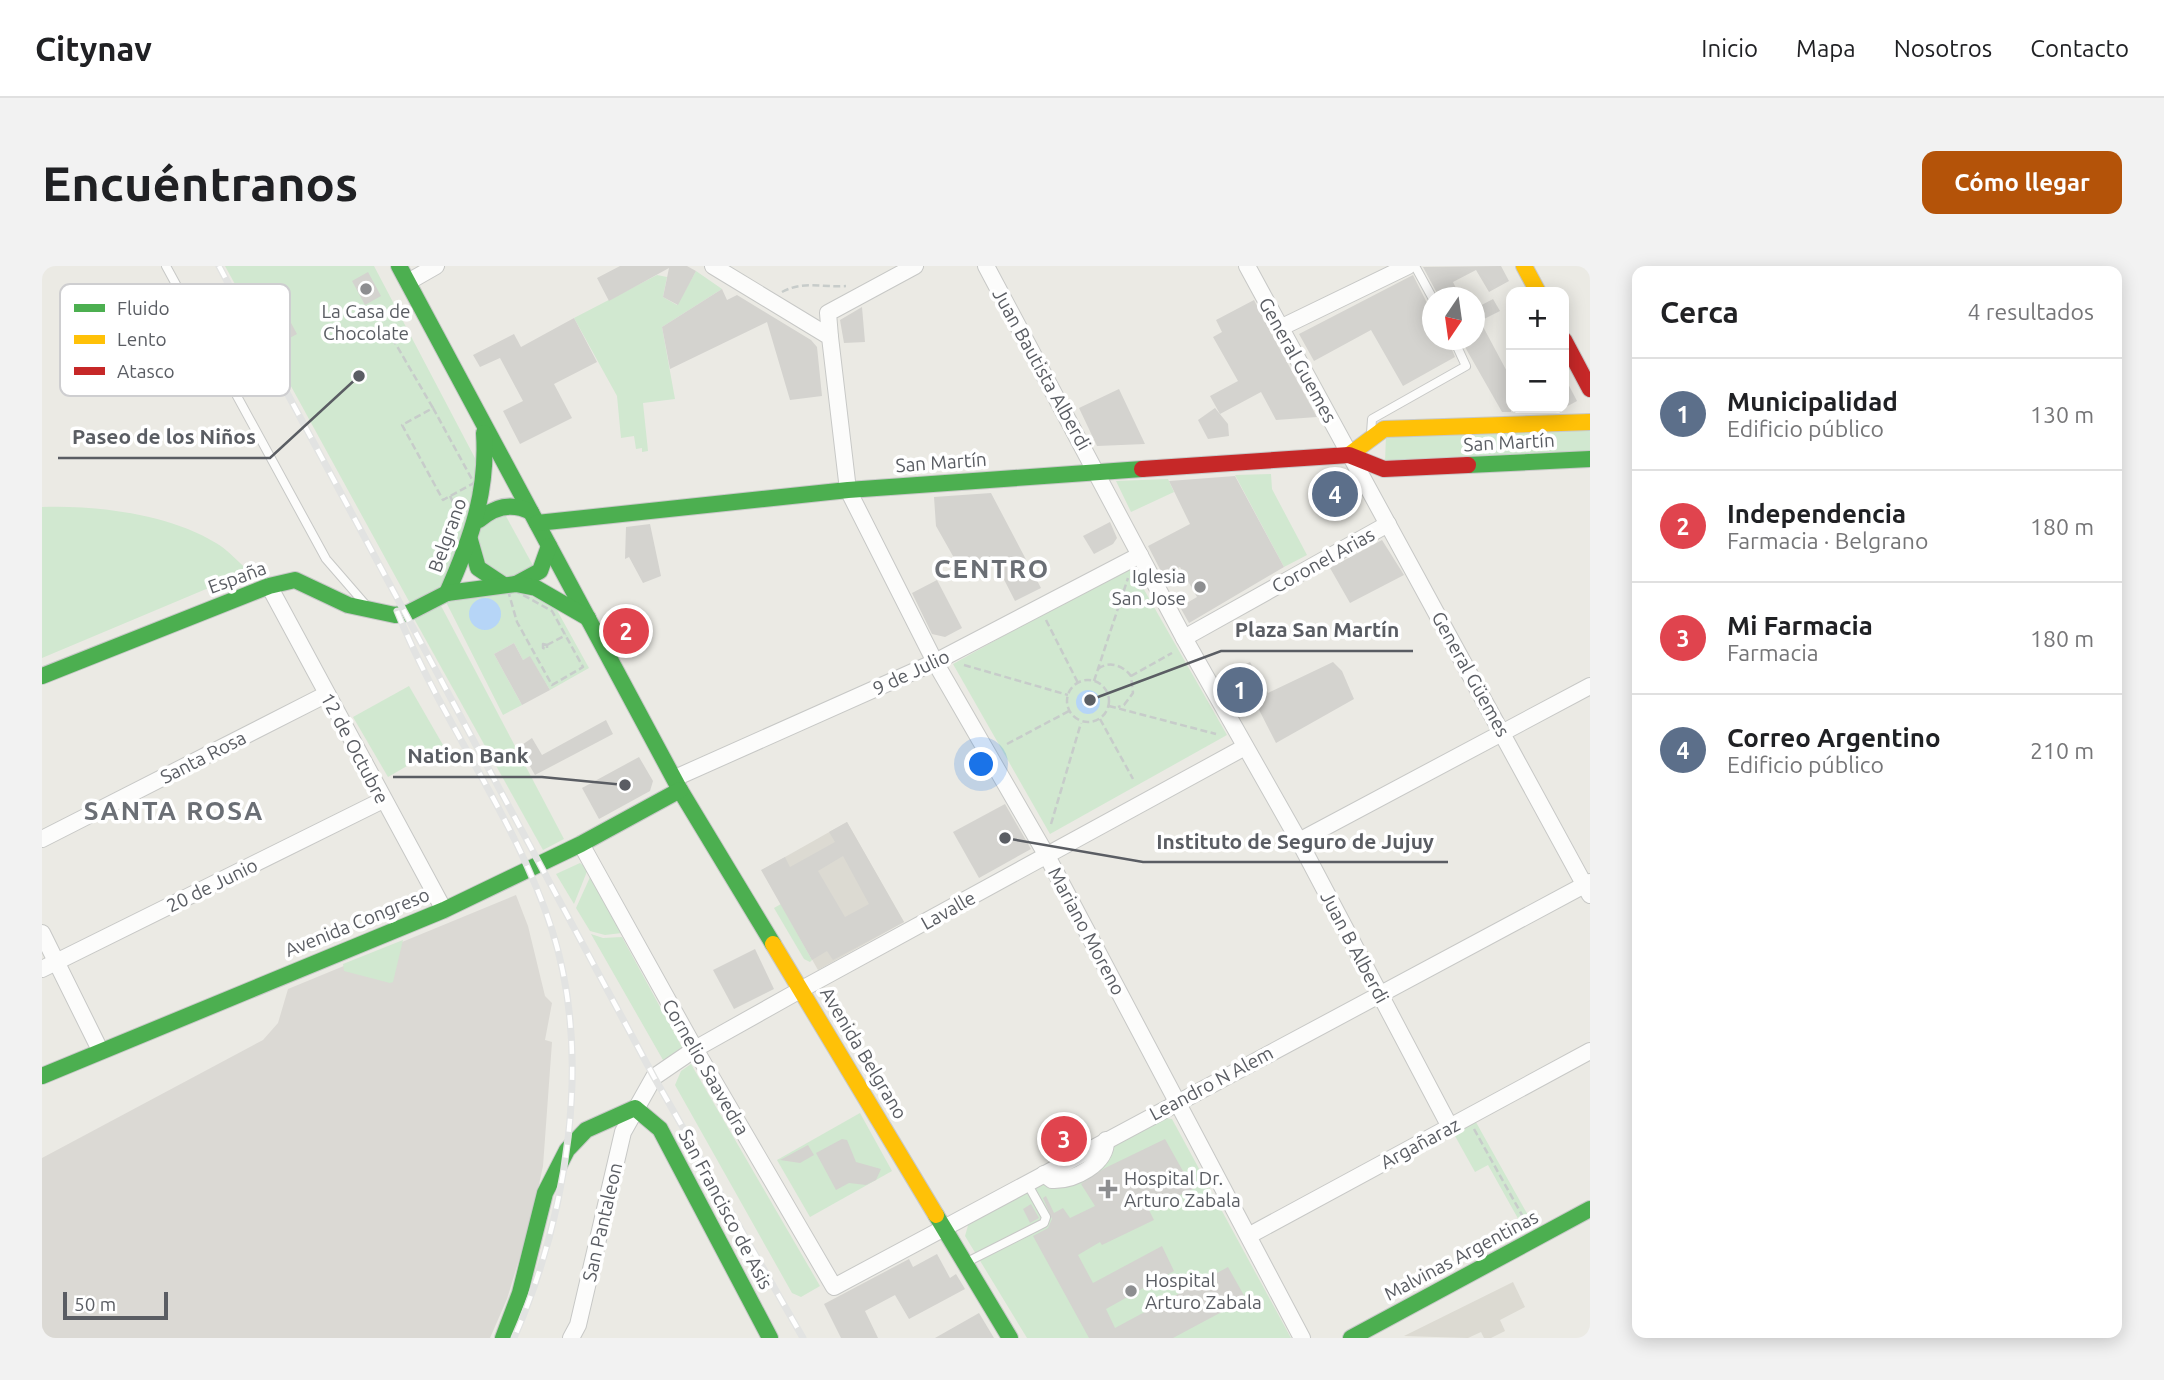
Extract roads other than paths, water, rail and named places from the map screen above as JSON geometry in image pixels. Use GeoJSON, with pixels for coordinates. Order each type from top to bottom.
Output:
{"type":"FeatureCollection","features":[{"type":"Feature","properties":{"kind":"main road","name":"Belgrano"},"geometry":{"type":"LineString","coordinates":[[399,266],[678,784]]}},
{"type":"Feature","properties":{"kind":"main road"},"geometry":{"type":"LineString","coordinates":[[1524,266],[1535,287]]}},
{"type":"Feature","properties":{"kind":"main road"},"geometry":{"type":"LineString","coordinates":[[1569,349],[1590,389]]}},
{"type":"Feature","properties":{"kind":"main road","name":"San Martín"},"geometry":{"type":"LineString","coordinates":[[1349,454],[1384,429],[1590,422]]}},
{"type":"Feature","properties":{"kind":"main road","name":"Belgrano"},"geometry":{"type":"LineString","coordinates":[[447,593],[479,520],[487,464],[483,424]]}},
{"type":"Feature","properties":{"kind":"main road","name":"San Martín"},"geometry":{"type":"LineString","coordinates":[[534,517],[848,490],[1349,454],[1384,468],[1590,459]]}},
{"type":"Feature","properties":{"kind":"main road"},"geometry":{"type":"LineString","coordinates":[[479,520],[491,509],[507,505],[534,517]]}},
{"type":"Feature","properties":{"kind":"main road"},"geometry":{"type":"LineString","coordinates":[[470,540],[474,562],[481,572],[509,584],[528,580],[543,567],[549,546]]}},
{"type":"Feature","properties":{"kind":"main road","name":"España"},"geometry":{"type":"LineString","coordinates":[[42,676],[268,586],[295,580],[348,605],[372,612],[408,613],[447,593]]}},
{"type":"Feature","properties":{"kind":"main road","name":"Belgrano"},"geometry":{"type":"LineString","coordinates":[[447,593],[509,584],[536,588],[589,619]]}},
{"type":"Feature","properties":{"kind":"main road","name":"Avenida Congreso"},"geometry":{"type":"LineString","coordinates":[[42,1076],[443,910],[581,844],[678,784]]}},
{"type":"Feature","properties":{"kind":"main road","name":"Avenida Belgrano"},"geometry":{"type":"LineString","coordinates":[[678,784],[1010,1338]]}},
{"type":"Feature","properties":{"kind":"main road"},"geometry":{"type":"LineString","coordinates":[[503,1338],[520,1293],[545,1193],[567,1150],[586,1130],[635,1108]]}},
{"type":"Feature","properties":{"kind":"main road","name":"San Francisco de Asis"},"geometry":{"type":"LineString","coordinates":[[635,1108],[660,1129],[770,1338]]}},
{"type":"Feature","properties":{"kind":"main road","name":"Malvinas Argentinas"},"geometry":{"type":"LineString","coordinates":[[1351,1338],[1590,1209]]}},
{"type":"Feature","properties":{"kind":"street"},"geometry":{"type":"LineString","coordinates":[[408,282],[436,266]]}},
{"type":"Feature","properties":{"kind":"street"},"geometry":{"type":"LineString","coordinates":[[713,266],[830,337]]}},
{"type":"Feature","properties":{"kind":"street"},"geometry":{"type":"LineString","coordinates":[[811,324],[915,266]]}},
{"type":"Feature","properties":{"kind":"street","name":"Juan Bautista Alberdi"},"geometry":{"type":"LineString","coordinates":[[986,266],[1098,471]]}},
{"type":"Feature","properties":{"kind":"street","name":"General Guemes"},"geometry":{"type":"LineString","coordinates":[[1247,266],[1349,454]]}},
{"type":"Feature","properties":{"kind":"street"},"geometry":{"type":"LineString","coordinates":[[1280,328],[1408,266]]}},
{"type":"Feature","properties":{"kind":"street"},"geometry":{"type":"LineString","coordinates":[[828,313],[848,490]]}},
{"type":"Feature","properties":{"kind":"street"},"geometry":{"type":"LineString","coordinates":[[1371,439],[1374,445],[1372,462]]}},
{"type":"Feature","properties":{"kind":"street","name":"General Güemes"},"geometry":{"type":"LineString","coordinates":[[1349,454],[1588,887]]}},
{"type":"Feature","properties":{"kind":"street","name":"Juan B Alberdi"},"geometry":{"type":"LineString","coordinates":[[1098,471],[1184,638],[1299,841],[1450,1127]]}},
{"type":"Feature","properties":{"kind":"street","name":"Mariano Moreno"},"geometry":{"type":"LineString","coordinates":[[848,490],[935,662],[1047,856],[1302,1338]]}},
{"type":"Feature","properties":{"kind":"street","name":"Coronel Arias"},"geometry":{"type":"LineString","coordinates":[[1184,638],[1388,524]]}},
{"type":"Feature","properties":{"kind":"street","name":"9 de Julio"},"geometry":{"type":"LineString","coordinates":[[678,784],[935,662],[1140,555]]}},
{"type":"Feature","properties":{"kind":"street","name":"12 de Octubre"},"geometry":{"type":"LineString","coordinates":[[268,586],[443,910]]}},
{"type":"Feature","properties":{"kind":"street"},"geometry":{"type":"LineString","coordinates":[[1299,841],[1590,686]]}},
{"type":"Feature","properties":{"kind":"street","name":"Santa Rosa"},"geometry":{"type":"LineString","coordinates":[[42,839],[327,694]]}},
{"type":"Feature","properties":{"kind":"street","name":"Lavalle"},"geometry":{"type":"LineString","coordinates":[[654,1077],[695,1049],[802,989],[1245,747]]}},
{"type":"Feature","properties":{"kind":"street","name":"20 de Junio"},"geometry":{"type":"LineString","coordinates":[[49,965],[383,800]]}},
{"type":"Feature","properties":{"kind":"street","name":"Cornelio Saavedra"},"geometry":{"type":"LineString","coordinates":[[581,844],[695,1049],[834,1287]]}},
{"type":"Feature","properties":{"kind":"street","name":"Leandro N Alem"},"geometry":{"type":"LineString","coordinates":[[834,1287],[1177,1101],[1588,887]]}},
{"type":"Feature","properties":{"kind":"street"},"geometry":{"type":"LineString","coordinates":[[42,933],[49,965],[100,1050]]}},
{"type":"Feature","properties":{"kind":"street","name":"Argañaraz"},"geometry":{"type":"LineString","coordinates":[[1250,1236],[1590,1051]]}},
{"type":"Feature","properties":{"kind":"street","name":"San Pantaleon"},"geometry":{"type":"LineString","coordinates":[[578,1334],[623,1132],[654,1077]]}},
{"type":"Feature","properties":{"kind":"lane"},"geometry":{"type":"LineString","coordinates":[[166,266],[176,284]]}},
{"type":"Feature","properties":{"kind":"lane"},"geometry":{"type":"LineString","coordinates":[[1415,266],[1426,287]]}},
{"type":"Feature","properties":{"kind":"lane"},"geometry":{"type":"LineString","coordinates":[[1371,439],[1372,419],[1466,366],[1459,350]]}},
{"type":"Feature","properties":{"kind":"lane"},"geometry":{"type":"LineString","coordinates":[[237,396],[326,559],[372,612]]}},
{"type":"Feature","properties":{"kind":"lane"},"geometry":{"type":"LineString","coordinates":[[964,1263],[1044,1223],[1046,1217],[1027,1183]]}},
{"type":"Feature","properties":{"kind":"water"},"geometry":{"type":"Polygon","coordinates":[[[485,598],[496,603],[501,614],[496,625],[485,630],[474,625],[469,614],[474,603],[485,598]]]}},
{"type":"Feature","properties":{"kind":"water"},"geometry":{"type":"Polygon","coordinates":[[[1088,690],[1097,693],[1100,702],[1097,711],[1088,714],[1079,711],[1076,702],[1079,693],[1088,690]]]}},
{"type":"Feature","properties":{"kind":"railway"},"geometry":{"type":"LineString","coordinates":[[219,266],[229,284]]}},
{"type":"Feature","properties":{"kind":"railway"},"geometry":{"type":"LineString","coordinates":[[289,396],[654,1077],[803,1338]]}},
{"type":"Feature","properties":{"kind":"railway"},"geometry":{"type":"LineString","coordinates":[[397,611],[434,691],[519,848],[552,930],[564,979],[571,1031],[572,1083],[568,1137],[548,1241],[533,1291],[514,1338]]}},
{"type":"Feature","properties":{"kind":"place","name":"La Casa de Chocolate"},"geometry":{"type":"Point","coordinates":[366,289]}},
{"type":"Feature","properties":{"kind":"place","name":"Paseo de los Niños"},"geometry":{"type":"Point","coordinates":[359,376]}},
{"type":"Feature","properties":{"kind":"place","name":"Correo Argentino"},"geometry":{"type":"Point","coordinates":[1335,494]}},
{"type":"Feature","properties":{"kind":"place","name":"Iglesia San Jose"},"geometry":{"type":"Point","coordinates":[1200,587]}},
{"type":"Feature","properties":{"kind":"place","name":"Independencia"},"geometry":{"type":"Point","coordinates":[626,631]}},
{"type":"Feature","properties":{"kind":"place","name":"Municipalidad"},"geometry":{"type":"Point","coordinates":[1240,690]}},
{"type":"Feature","properties":{"kind":"place","name":"Plaza San Martín"},"geometry":{"type":"Point","coordinates":[1090,700]}},
{"type":"Feature","properties":{"kind":"place","name":"Nation Bank"},"geometry":{"type":"Point","coordinates":[625,785]}},
{"type":"Feature","properties":{"kind":"place","name":"Instituto de Seguro de Jujuy"},"geometry":{"type":"Point","coordinates":[1005,838]}},
{"type":"Feature","properties":{"kind":"place","name":"Mi Farmacia"},"geometry":{"type":"Point","coordinates":[1064,1139]}},
{"type":"Feature","properties":{"kind":"place","name":"Hospital Dr. Arturo Zabala"},"geometry":{"type":"Point","coordinates":[1108,1189]}},
{"type":"Feature","properties":{"kind":"place","name":"Hospital Arturo Zabala"},"geometry":{"type":"Point","coordinates":[1131,1291]}},
{"type":"Feature","properties":{"kind":"district","name":"CENTRO"},"geometry":{"type":"Point","coordinates":[992,568]}},
{"type":"Feature","properties":{"kind":"district","name":"SANTA ROSA"},"geometry":{"type":"Point","coordinates":[174,810]}}]}
